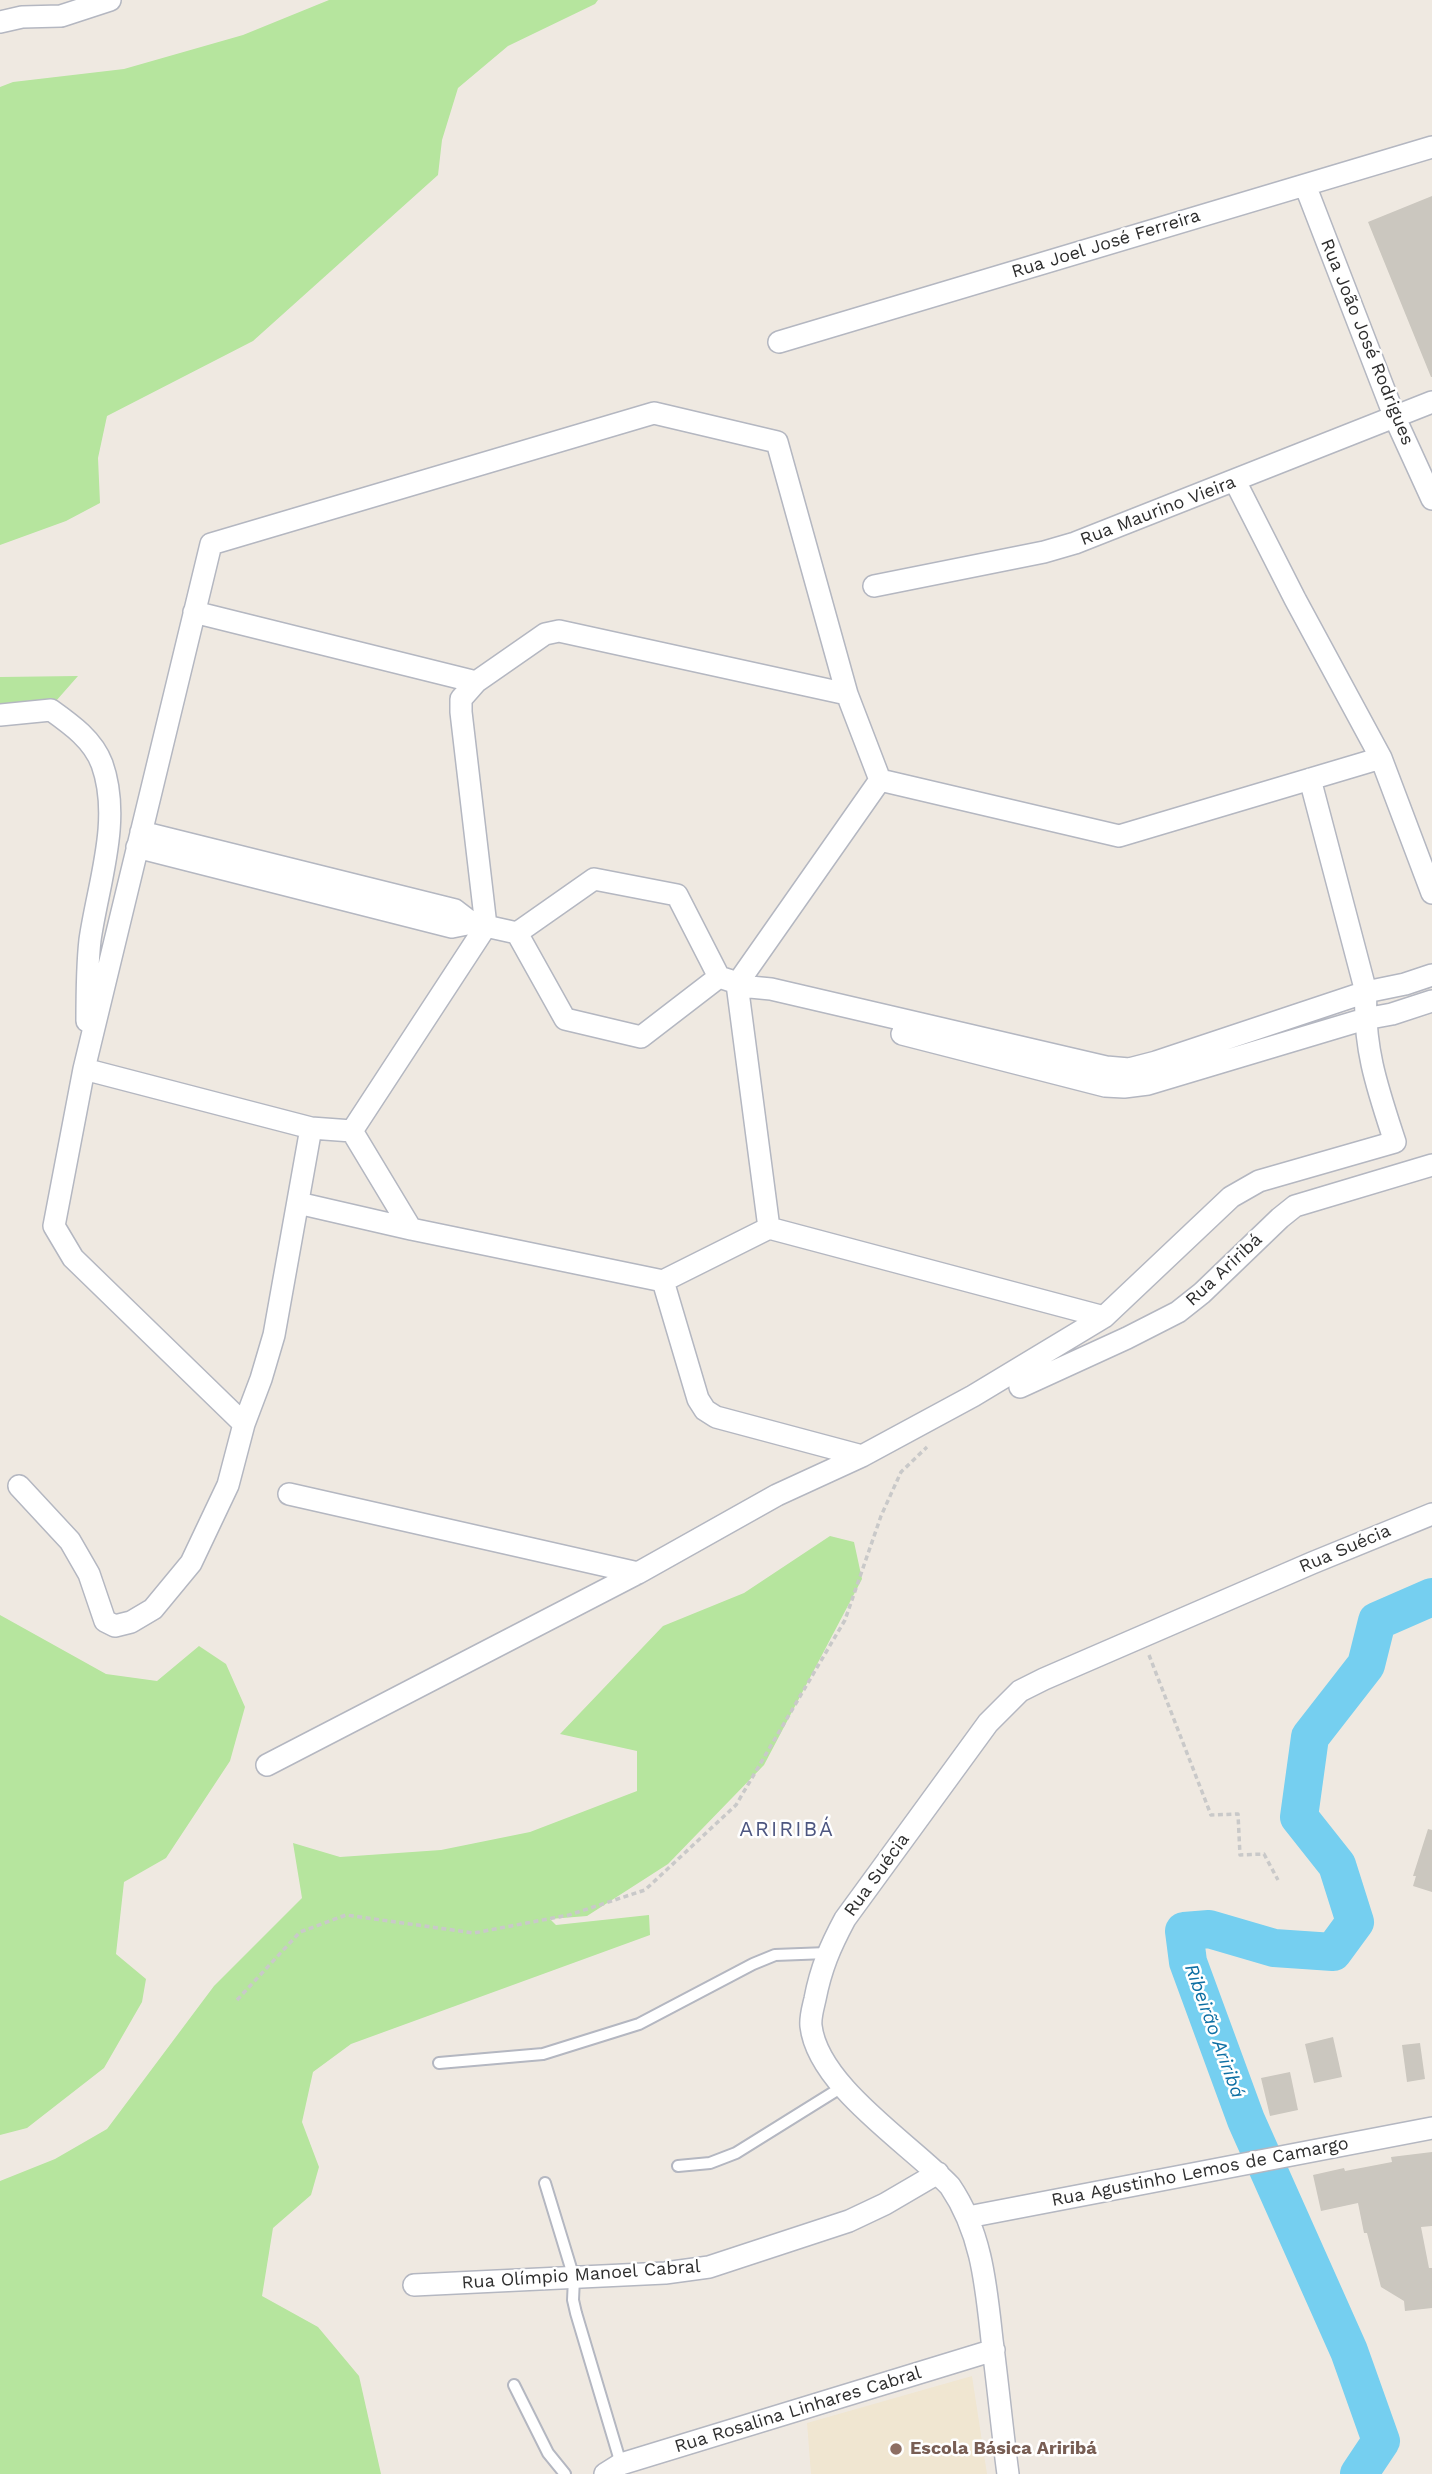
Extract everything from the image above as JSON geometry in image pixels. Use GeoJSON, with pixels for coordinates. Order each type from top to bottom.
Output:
{"type":"FeatureCollection","features":[{"type":"Feature","properties":{"kind":"street"},"geometry":{"type":"LineString","coordinates":[[0,23],[22,17],[61,16],[110,0]]}},
{"type":"Feature","properties":{"kind":"street","name":"Rua Joel José Ferreira"},"geometry":{"type":"LineString","coordinates":[[779,342],[1432,147]]}},
{"type":"Feature","properties":{"kind":"street","name":"Rua João José Rodrigues"},"geometry":{"type":"LineString","coordinates":[[1305,185],[1395,418],[1432,499]]}},
{"type":"Feature","properties":{"kind":"street","name":"Rua Maurino Vieira"},"geometry":{"type":"LineString","coordinates":[[874,586],[1044,552],[1075,543],[1432,402]]}},
{"type":"Feature","properties":{"kind":"street"},"geometry":{"type":"LineString","coordinates":[[244,1424],[73,1258],[54,1226],[86,1062],[211,544],[654,413],[777,442],[847,694],[880,780]]}},
{"type":"Feature","properties":{"kind":"street"},"geometry":{"type":"LineString","coordinates":[[1235,481],[1381,758],[1432,893]]}},
{"type":"Feature","properties":{"kind":"street"},"geometry":{"type":"LineString","coordinates":[[194,612],[476,682]]}},
{"type":"Feature","properties":{"kind":"street"},"geometry":{"type":"LineString","coordinates":[[352,1131],[479,924],[461,712],[461,699],[476,682],[545,634],[559,631],[847,694]]}},
{"type":"Feature","properties":{"kind":"street"},"geometry":{"type":"LineString","coordinates":[[0,715],[51,710],[76,727],[93,746],[102,765],[109,800],[109,826],[90,943],[86,1062]]}},
{"type":"Feature","properties":{"kind":"street"},"geometry":{"type":"LineString","coordinates":[[880,780],[1119,836],[1381,758]]}},
{"type":"Feature","properties":{"kind":"street"},"geometry":{"type":"LineString","coordinates":[[267,1765],[638,1573],[777,1495],[862,1456],[973,1396],[1104,1317],[1231,1197],[1259,1181],[1395,1142],[1372,1072],[1365,1018],[1366,992],[1310,779]]}},
{"type":"Feature","properties":{"kind":"street"},"geometry":{"type":"LineString","coordinates":[[139,840],[455,910],[479,924],[517,933],[565,1019],[641,1037],[735,983],[880,780]]}},
{"type":"Feature","properties":{"kind":"street"},"geometry":{"type":"LineString","coordinates":[[517,933],[594,879],[677,895],[735,983],[769,1228]]}},
{"type":"Feature","properties":{"kind":"street"},"geometry":{"type":"LineString","coordinates":[[735,983],[771,989],[1106,1068],[1129,1069],[1366,992],[1432,975]]}},
{"type":"Feature","properties":{"kind":"street"},"geometry":{"type":"LineString","coordinates":[[735,983],[768,999],[1105,1086],[1124,1087],[1148,1084],[1365,1018],[1392,1014],[1432,1001]]}},
{"type":"Feature","properties":{"kind":"street"},"geometry":{"type":"LineString","coordinates":[[1372,1072],[1376,1047],[1392,1014]]}},
{"type":"Feature","properties":{"kind":"street"},"geometry":{"type":"LineString","coordinates":[[86,1062],[311,1128],[352,1131]]}},
{"type":"Feature","properties":{"kind":"street"},"geometry":{"type":"LineString","coordinates":[[19,1486],[69,1541],[89,1574],[104,1621],[115,1626],[131,1622],[153,1609],[191,1563],[228,1485],[244,1424],[274,1335],[311,1128]]}},
{"type":"Feature","properties":{"kind":"street"},"geometry":{"type":"LineString","coordinates":[[352,1131],[411,1229]]}},
{"type":"Feature","properties":{"kind":"street","name":"Rua Ariribá"},"geometry":{"type":"LineString","coordinates":[[1020,1387],[1178,1312],[1295,1206],[1432,1165]]}},
{"type":"Feature","properties":{"kind":"street"},"geometry":{"type":"LineString","coordinates":[[298,1203],[663,1281],[769,1228],[1104,1317]]}},
{"type":"Feature","properties":{"kind":"street"},"geometry":{"type":"LineString","coordinates":[[663,1281],[698,1399],[705,1410],[716,1417],[862,1456]]}},
{"type":"Feature","properties":{"kind":"street"},"geometry":{"type":"LineString","coordinates":[[289,1494],[638,1573]]}},
{"type":"Feature","properties":{"kind":"street","name":"Rua Suécia"},"geometry":{"type":"LineString","coordinates":[[1008,2474],[985,2274],[968,2217],[950,2186],[842,2087],[819,2053],[811,2022],[820,1971],[827,1953],[845,1919],[1003,1706],[1020,1691],[1312,1563],[1432,1514]]}},
{"type":"Feature","properties":{"kind":"street","name":"Rua Agustinho Lemos de Camargo"},"geometry":{"type":"LineString","coordinates":[[968,2217],[1432,2128]]}},
{"type":"Feature","properties":{"kind":"street","name":"Rua Olímpio Manoel Cabral"},"geometry":{"type":"LineString","coordinates":[[414,2285],[665,2273],[709,2267],[849,2221],[885,2204],[938,2173]]}},
{"type":"Feature","properties":{"kind":"street","name":"Rua Rosalina Linhares Cabral"},"geometry":{"type":"LineString","coordinates":[[613,2469],[994,2350]]}},
{"type":"Feature","properties":{"kind":"lane"},"geometry":{"type":"LineString","coordinates":[[439,2063],[543,2054],[639,2024],[775,1955],[827,1953]]}},
{"type":"Feature","properties":{"kind":"lane"},"geometry":{"type":"LineString","coordinates":[[678,2166],[710,2163],[736,2153],[842,2087]]}},
{"type":"Feature","properties":{"kind":"lane"},"geometry":{"type":"LineString","coordinates":[[545,2183],[574,2278],[573,2300],[613,2469]]}},
{"type":"Feature","properties":{"kind":"lane"},"geometry":{"type":"LineString","coordinates":[[514,2385],[548,2453],[565,2474]]}},
{"type":"Feature","properties":{"kind":"path"},"geometry":{"type":"LineString","coordinates":[[237,2000],[300,1932],[346,1915],[474,1933],[569,1915],[645,1890],[736,1805],[845,1620],[881,1516],[901,1472],[930,1444]]}},
{"type":"Feature","properties":{"kind":"path"},"geometry":{"type":"LineString","coordinates":[[1142,1637],[1211,1815],[1238,1814],[1240,1855],[1264,1854],[1278,1880]]}},
{"type":"Feature","properties":{"kind":"shaded area","name":"Escola Básica Ariribá"},"geometry":{"type":"Polygon","coordinates":[[[972,2376],[987,2474],[811,2474],[807,2423],[972,2376]]]}},
{"type":"Feature","properties":{"kind":"green space"},"geometry":{"type":"Polygon","coordinates":[[[329,0],[598,0],[595,4],[508,46],[458,88],[442,140],[438,175],[253,341],[107,416],[98,458],[100,503],[66,521],[0,545],[0,87],[13,82],[124,69],[243,35],[329,0]]]}},
{"type":"Feature","properties":{"kind":"green space"},"geometry":{"type":"Polygon","coordinates":[[[78,676],[56,701],[0,707],[0,677],[78,676]]]}},
{"type":"Feature","properties":{"kind":"green space"},"geometry":{"type":"Polygon","coordinates":[[[830,1536],[854,1542],[862,1579],[764,1765],[668,1864],[587,1916],[550,1919],[556,1925],[649,1915],[650,1935],[351,2044],[313,2072],[302,2122],[319,2167],[311,2195],[273,2228],[262,2296],[318,2327],[359,2376],[381,2474],[0,2474],[0,2181],[55,2159],[107,2129],[214,1986],[302,1898],[293,1843],[340,1857],[441,1850],[530,1832],[637,1791],[637,1751],[560,1734],[663,1626],[744,1593],[830,1536]]]}},
{"type":"Feature","properties":{"kind":"green space"},"geometry":{"type":"Polygon","coordinates":[[[0,1615],[106,1674],[157,1681],[199,1646],[226,1664],[245,1707],[230,1761],[166,1858],[124,1882],[116,1954],[146,1979],[142,2002],[104,2068],[27,2128],[0,2135],[0,1615]]]}},
{"type":"Feature","properties":{"kind":"building"},"geometry":{"type":"Polygon","coordinates":[[[1432,196],[1432,377],[1431,377],[1368,222],[1432,196]]]}},
{"type":"Feature","properties":{"kind":"building"},"geometry":{"type":"Polygon","coordinates":[[[1428,1829],[1432,1830],[1432,1892],[1413,1886],[1416,1876],[1413,1876],[1428,1829]]]}},
{"type":"Feature","properties":{"kind":"building"},"geometry":{"type":"Polygon","coordinates":[[[1333,2037],[1342,2077],[1314,2083],[1305,2044],[1333,2037]]]}},
{"type":"Feature","properties":{"kind":"building"},"geometry":{"type":"Polygon","coordinates":[[[1420,2043],[1425,2079],[1407,2082],[1402,2045],[1420,2043]]]}},
{"type":"Feature","properties":{"kind":"building"},"geometry":{"type":"Polygon","coordinates":[[[1290,2072],[1298,2110],[1270,2116],[1261,2078],[1290,2072]]]}},
{"type":"Feature","properties":{"kind":"building"},"geometry":{"type":"Polygon","coordinates":[[[1432,2152],[1432,2226],[1421,2227],[1429,2268],[1432,2268],[1432,2308],[1405,2311],[1404,2301],[1381,2287],[1367,2233],[1364,2233],[1358,2203],[1321,2211],[1313,2175],[1392,2162],[1391,2157],[1432,2152]]]}},
{"type":"Feature","properties":{"kind":"waterway","name":"Ribeirão Ariribá"},"geometry":{"type":"LineString","coordinates":[[1359,2474],[1381,2441],[1349,2351],[1246,2120],[1188,1962],[1184,1931],[1209,1929],[1274,1948],[1333,1952],[1355,1922],[1337,1865],[1299,1817],[1310,1737],[1366,1665],[1377,1621],[1432,1597]]}},
{"type":"Feature","properties":{"kind":"place","name":"Escola Básica Ariribá"},"geometry":{"type":"Point","coordinates":[896,2449]}},
{"type":"Feature","properties":{"kind":"district","name":"ARIRIBÁ"},"geometry":{"type":"Point","coordinates":[787,1830]}}]}
